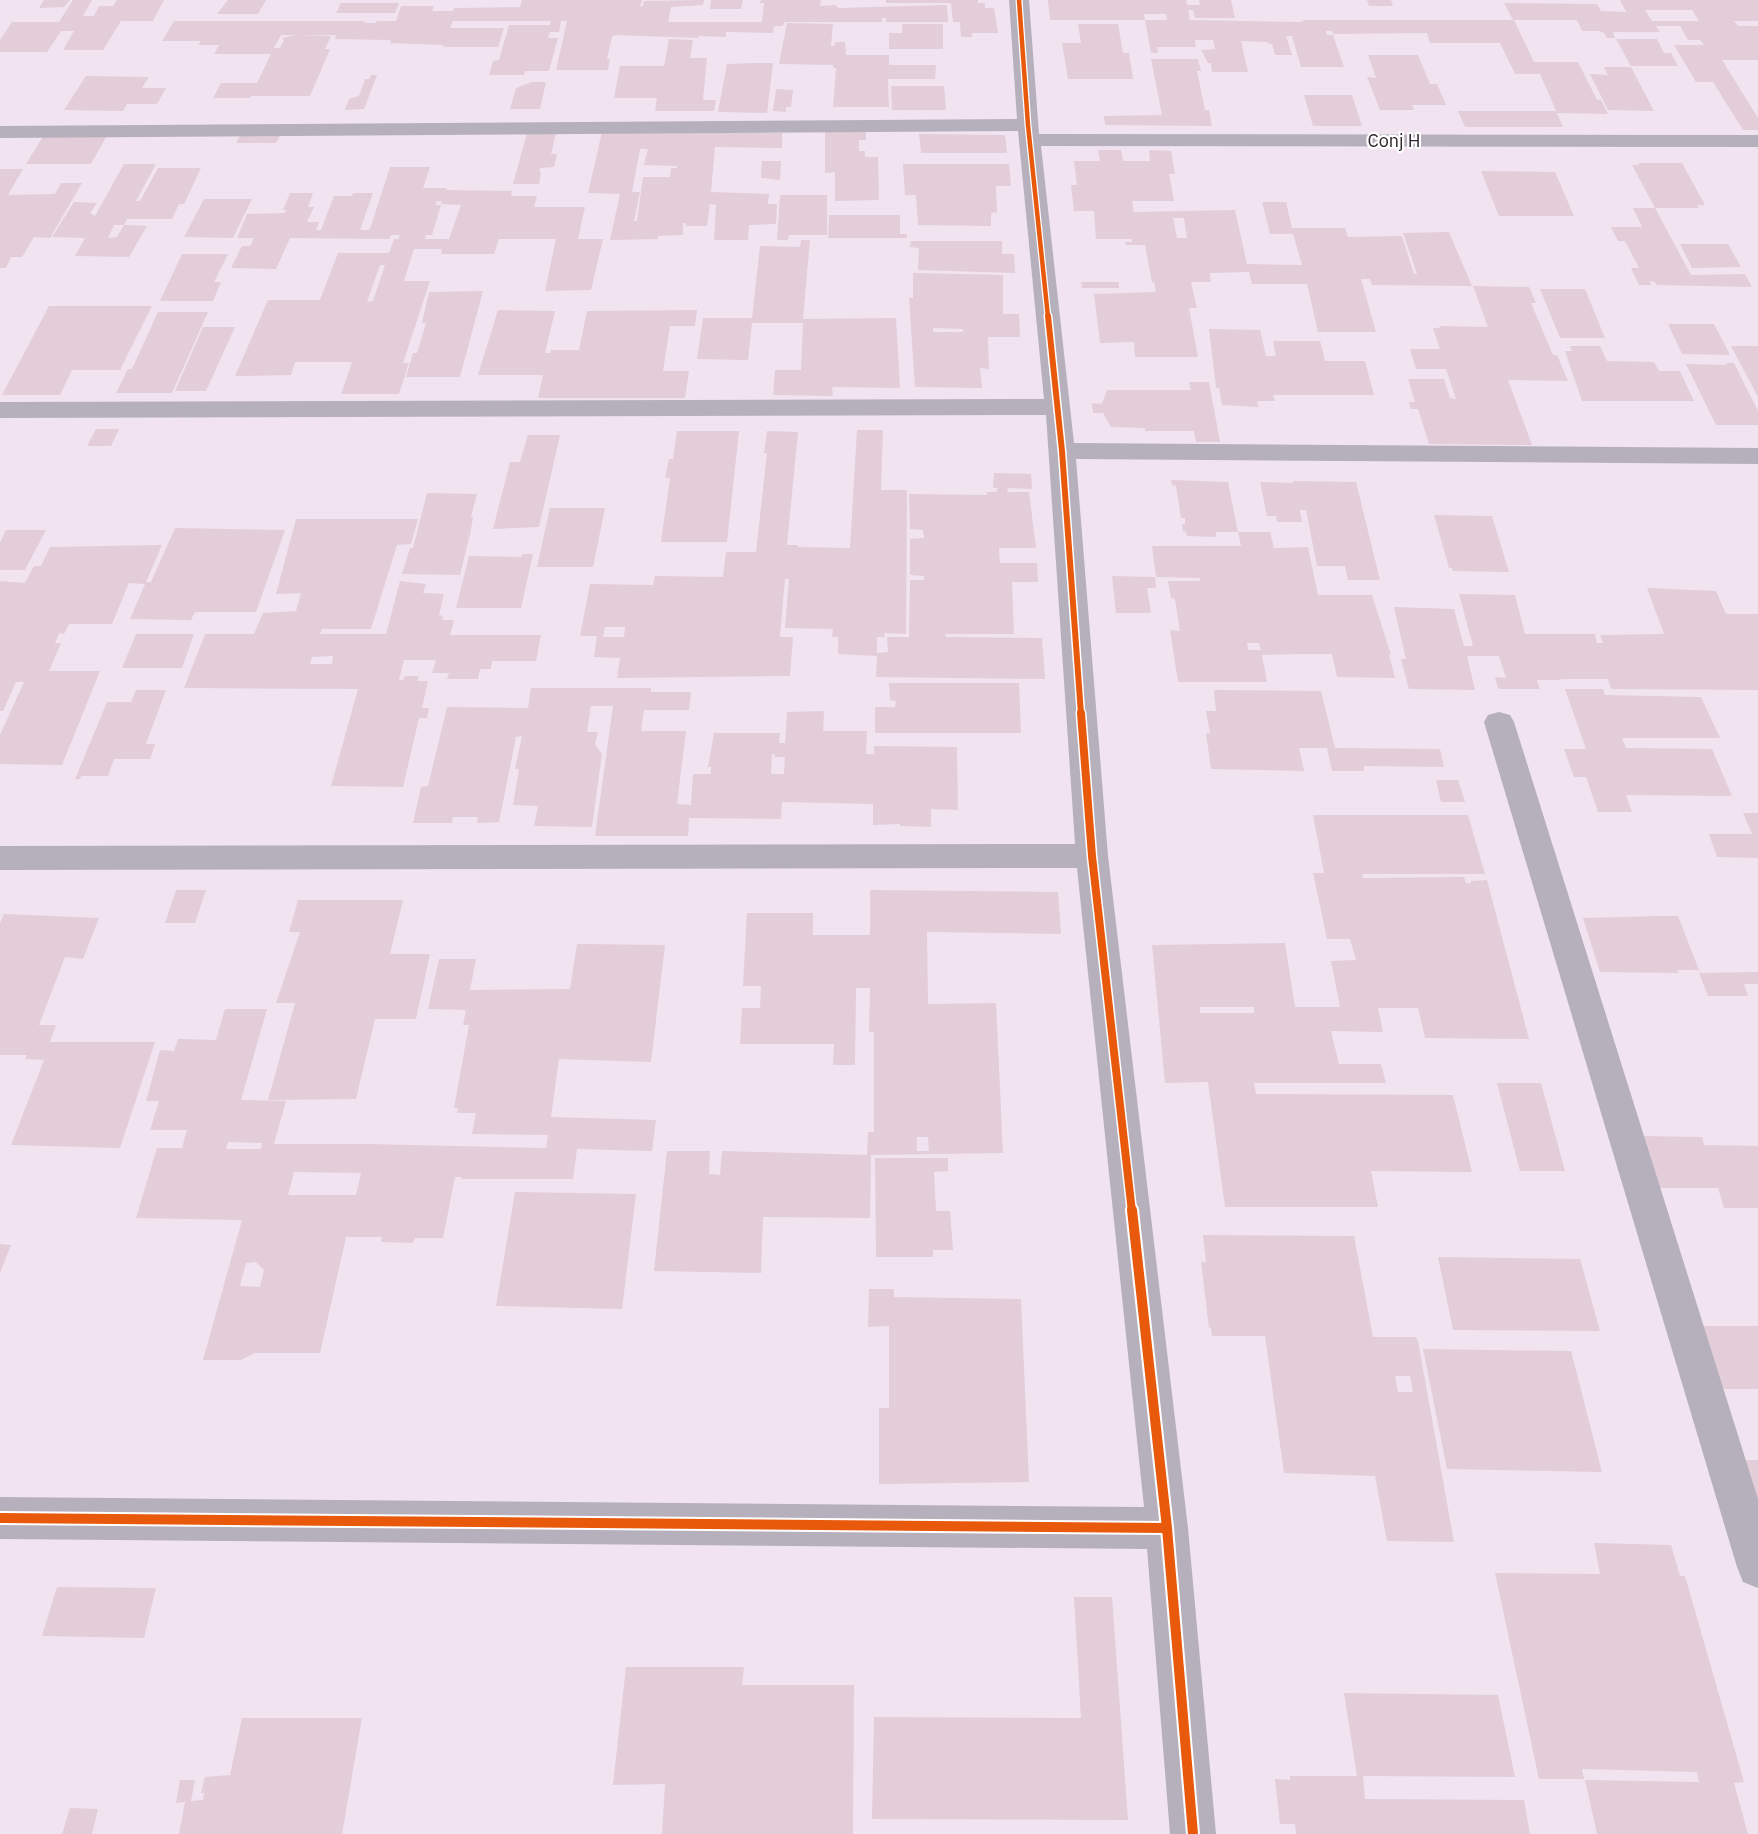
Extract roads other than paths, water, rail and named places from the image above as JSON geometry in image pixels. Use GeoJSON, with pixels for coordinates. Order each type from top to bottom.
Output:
{"type":"FeatureCollection","features":[{"type":"Feature","properties":{"kind":"street"},"geometry":{"type":"LineString","coordinates":[[1019,0],[1029,133],[1062,451],[1092,856],[1167,1528],[1193,1834]]}},
{"type":"Feature","properties":{"kind":"street","name":"Conj H"},"geometry":{"type":"LineString","coordinates":[[0,132],[1029,133],[1758,141]]}},
{"type":"Feature","properties":{"kind":"street"},"geometry":{"type":"LineString","coordinates":[[0,410],[1056,407]]}},
{"type":"Feature","properties":{"kind":"street"},"geometry":{"type":"LineString","coordinates":[[1062,451],[1758,456]]}},
{"type":"Feature","properties":{"kind":"street"},"geometry":{"type":"LineString","coordinates":[[1499,722],[1758,1567]]}},
{"type":"Feature","properties":{"kind":"street"},"geometry":{"type":"LineString","coordinates":[[0,858],[1092,856]]}},
{"type":"Feature","properties":{"kind":"street"},"geometry":{"type":"LineString","coordinates":[[0,1518],[1167,1528]]}}]}
